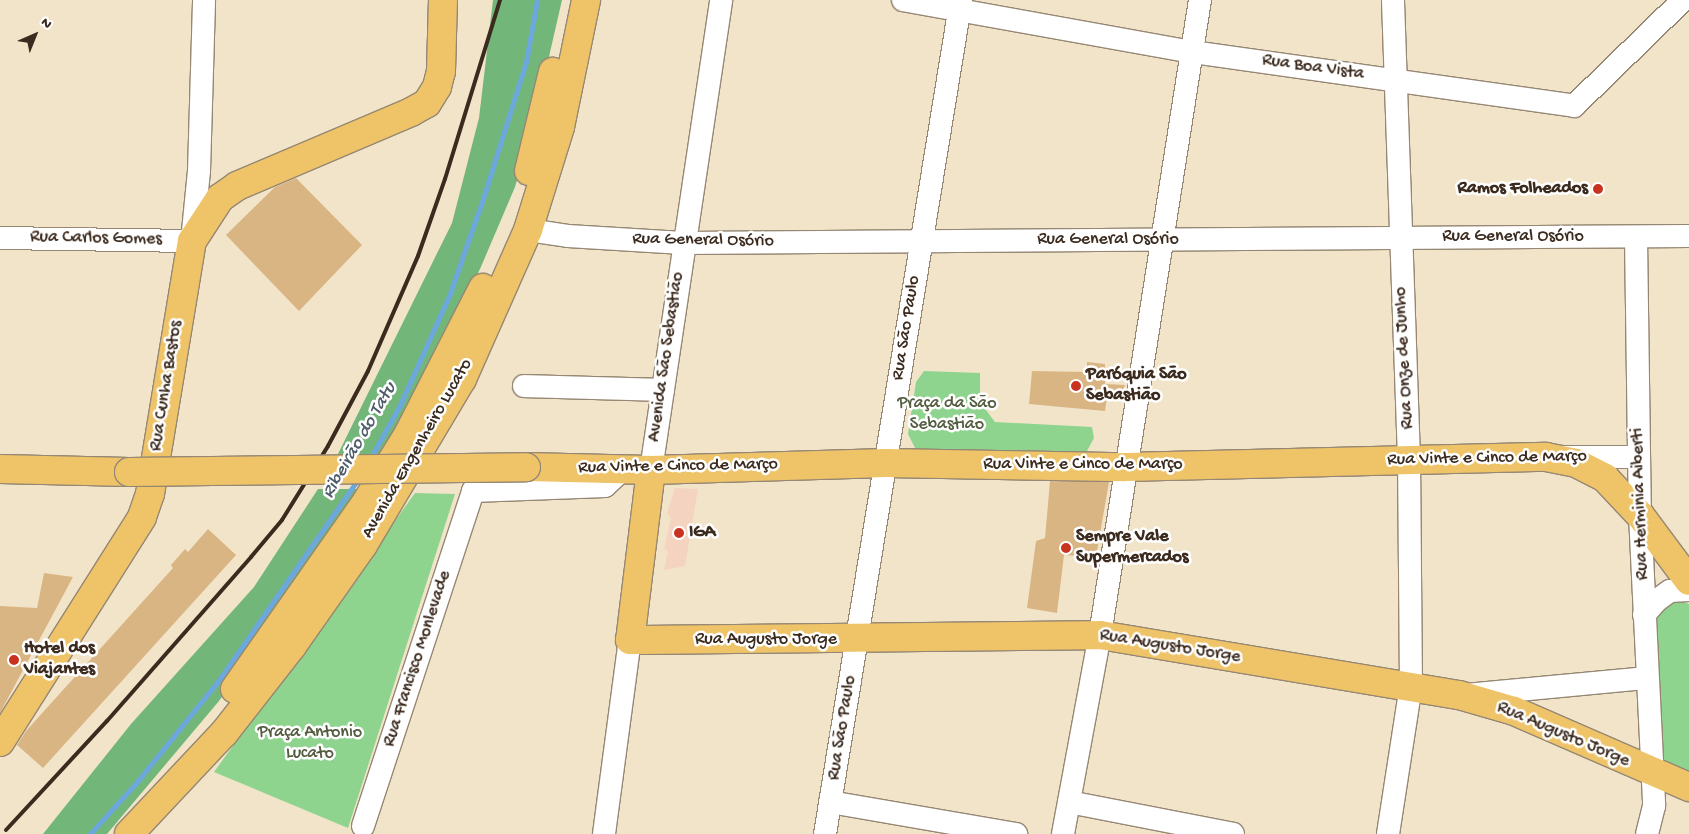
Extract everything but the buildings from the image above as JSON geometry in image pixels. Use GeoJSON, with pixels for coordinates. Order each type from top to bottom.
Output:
{"type":"FeatureCollection","features":[{"type":"Feature","properties":{"kind":"main road"},"geometry":{"type":"LineString","coordinates":[[192,241],[220,198],[237,186],[427,103],[438,87],[441,71],[443,0]]}},
{"type":"Feature","properties":{"kind":"main road","name":"Avenida Engenheiro Lucato"},"geometry":{"type":"LineString","coordinates":[[115,834],[209,725],[367,501],[408,435],[476,301],[502,244],[529,171],[570,0]]}},
{"type":"Feature","properties":{"kind":"main road","name":"Avenida Engenheiro Lucato"},"geometry":{"type":"LineString","coordinates":[[129,834],[224,733],[292,646],[364,545],[462,378],[528,230],[560,127],[586,0]]}},
{"type":"Feature","properties":{"kind":"main road"},"geometry":{"type":"LineString","coordinates":[[528,230],[521,212],[529,171]]}},
{"type":"Feature","properties":{"kind":"main road","name":"Rua Cunha Bastos"},"geometry":{"type":"LineString","coordinates":[[2,737],[142,517],[151,486],[192,241]]}},
{"type":"Feature","properties":{"kind":"main road"},"geometry":{"type":"LineString","coordinates":[[1546,457],[1576,463],[1605,478],[1640,515],[1689,581]]}},
{"type":"Feature","properties":{"kind":"main road","name":"Rua Vinte e Cinco de Março"},"geometry":{"type":"LineString","coordinates":[[0,469],[129,472],[526,467],[651,470],[886,463],[1125,467],[1546,457]]}},
{"type":"Feature","properties":{"kind":"main road","name":"Avenida São Sebastião"},"geometry":{"type":"LineString","coordinates":[[630,640],[651,470]]}},
{"type":"Feature","properties":{"kind":"main road","name":"Rua Augusto Jorge"},"geometry":{"type":"LineString","coordinates":[[630,640],[857,640],[1100,635],[1459,695],[1514,711],[1689,787]]}},
{"type":"Feature","properties":{"kind":"street","name":"Rua Cunha Bastos"},"geometry":{"type":"LineString","coordinates":[[192,241],[199,171],[204,0]]}},
{"type":"Feature","properties":{"kind":"street","name":"Avenida São Sebastião"},"geometry":{"type":"LineString","coordinates":[[651,470],[683,243],[721,0]]}},
{"type":"Feature","properties":{"kind":"street","name":"Rua Boa Vista"},"geometry":{"type":"LineString","coordinates":[[903,0],[961,4],[1192,52],[1395,79],[1574,106],[1683,0]]}},
{"type":"Feature","properties":{"kind":"street"},"geometry":{"type":"LineString","coordinates":[[1063,834],[1100,635],[1200,0]]}},
{"type":"Feature","properties":{"kind":"street","name":"Rua Onze de Junho"},"geometry":{"type":"LineString","coordinates":[[1388,834],[1411,686],[1409,459],[1399,238],[1393,0]]}},
{"type":"Feature","properties":{"kind":"street","name":"Rua São Paulo"},"geometry":{"type":"LineString","coordinates":[[825,834],[886,463],[920,241],[961,4]]}},
{"type":"Feature","properties":{"kind":"street"},"geometry":{"type":"LineString","coordinates":[[199,171],[208,182],[237,186]]}},
{"type":"Feature","properties":{"kind":"street","name":"Rua General Osório"},"geometry":{"type":"LineString","coordinates":[[528,230],[568,236],[683,243],[1689,236]]}},
{"type":"Feature","properties":{"kind":"street","name":"Rua Herminia Aiberti"},"geometry":{"type":"LineString","coordinates":[[1636,237],[1640,515],[1654,806],[1646,834]]}},
{"type":"Feature","properties":{"kind":"street","name":"Rua Carlos Gomes"},"geometry":{"type":"LineString","coordinates":[[0,238],[192,241]]}},
{"type":"Feature","properties":{"kind":"street"},"geometry":{"type":"LineString","coordinates":[[524,386],[663,390]]}},
{"type":"Feature","properties":{"kind":"street","name":"Rua Vinte e Cinco de Março"},"geometry":{"type":"LineString","coordinates":[[1546,457],[1639,457]]}},
{"type":"Feature","properties":{"kind":"street","name":"Rua Francisco Monlevade"},"geometry":{"type":"LineString","coordinates":[[363,826],[473,491],[605,486],[623,469]]}},
{"type":"Feature","properties":{"kind":"street"},"geometry":{"type":"LineString","coordinates":[[1644,614],[1656,600],[1670,592],[1689,590]]}},
{"type":"Feature","properties":{"kind":"street","name":"Avenida São Sebastião"},"geometry":{"type":"LineString","coordinates":[[604,834],[630,640]]}},
{"type":"Feature","properties":{"kind":"street"},"geometry":{"type":"LineString","coordinates":[[1459,695],[1647,678]]}},
{"type":"Feature","properties":{"kind":"street"},"geometry":{"type":"LineString","coordinates":[[830,802],[1016,834]]}},
{"type":"Feature","properties":{"kind":"street"},"geometry":{"type":"LineString","coordinates":[[1068,802],[1233,834]]}},
{"type":"Feature","properties":{"kind":"shaded area","name":"IGA"},"geometry":{"type":"Polygon","coordinates":[[[675,488],[698,489],[685,566],[664,570],[668,551],[664,549],[671,518],[667,513],[675,488]]]}},
{"type":"Feature","properties":{"kind":"green space"},"geometry":{"type":"Polygon","coordinates":[[[493,0],[562,0],[537,109],[515,187],[480,269],[385,457],[337,456],[452,223],[479,118],[493,0]]]}},
{"type":"Feature","properties":{"kind":"green space","name":"Praça da São Sebastião"},"geometry":{"type":"Polygon","coordinates":[[[924,371],[980,373],[980,402],[995,422],[1092,427],[1094,438],[1087,451],[917,452],[908,434],[916,382],[924,371]]]}},
{"type":"Feature","properties":{"kind":"green space"},"geometry":{"type":"Polygon","coordinates":[[[318,489],[367,489],[219,701],[107,834],[43,834],[131,724],[254,587],[318,489]]]}},
{"type":"Feature","properties":{"kind":"green space","name":"Praça Antonio Lucato"},"geometry":{"type":"Polygon","coordinates":[[[415,493],[455,494],[348,828],[214,772],[415,493]]]}},
{"type":"Feature","properties":{"kind":"green space"},"geometry":{"type":"Polygon","coordinates":[[[1679,600],[1689,604],[1689,785],[1660,763],[1657,617],[1666,604],[1679,600]]]}},
{"type":"Feature","properties":{"kind":"waterway","name":"Ribeirão do Tatu"},"geometry":{"type":"LineString","coordinates":[[370,459],[400,405],[449,296],[483,199],[526,62],[537,0]]}},
{"type":"Feature","properties":{"kind":"waterway","name":"Ribeirão do Tatu"},"geometry":{"type":"LineString","coordinates":[[90,834],[137,782],[219,680],[358,479]]}},
{"type":"Feature","properties":{"kind":"railway"},"geometry":{"type":"LineString","coordinates":[[6,830],[107,721],[251,557],[282,520],[328,446],[368,371],[418,256],[445,179],[500,0]]}},
{"type":"Feature","properties":{"kind":"place","name":"Ramos Folheados"},"geometry":{"type":"Point","coordinates":[1598,189]}},
{"type":"Feature","properties":{"kind":"place","name":"Paróquia São Sebastião"},"geometry":{"type":"Point","coordinates":[1076,386]}},
{"type":"Feature","properties":{"kind":"place","name":"IGA"},"geometry":{"type":"Point","coordinates":[679,533]}},
{"type":"Feature","properties":{"kind":"place","name":"Sempre Vale Supermercados"},"geometry":{"type":"Point","coordinates":[1066,548]}},
{"type":"Feature","properties":{"kind":"place","name":"Hotel dos Viajantes"},"geometry":{"type":"Point","coordinates":[14,660]}}]}
